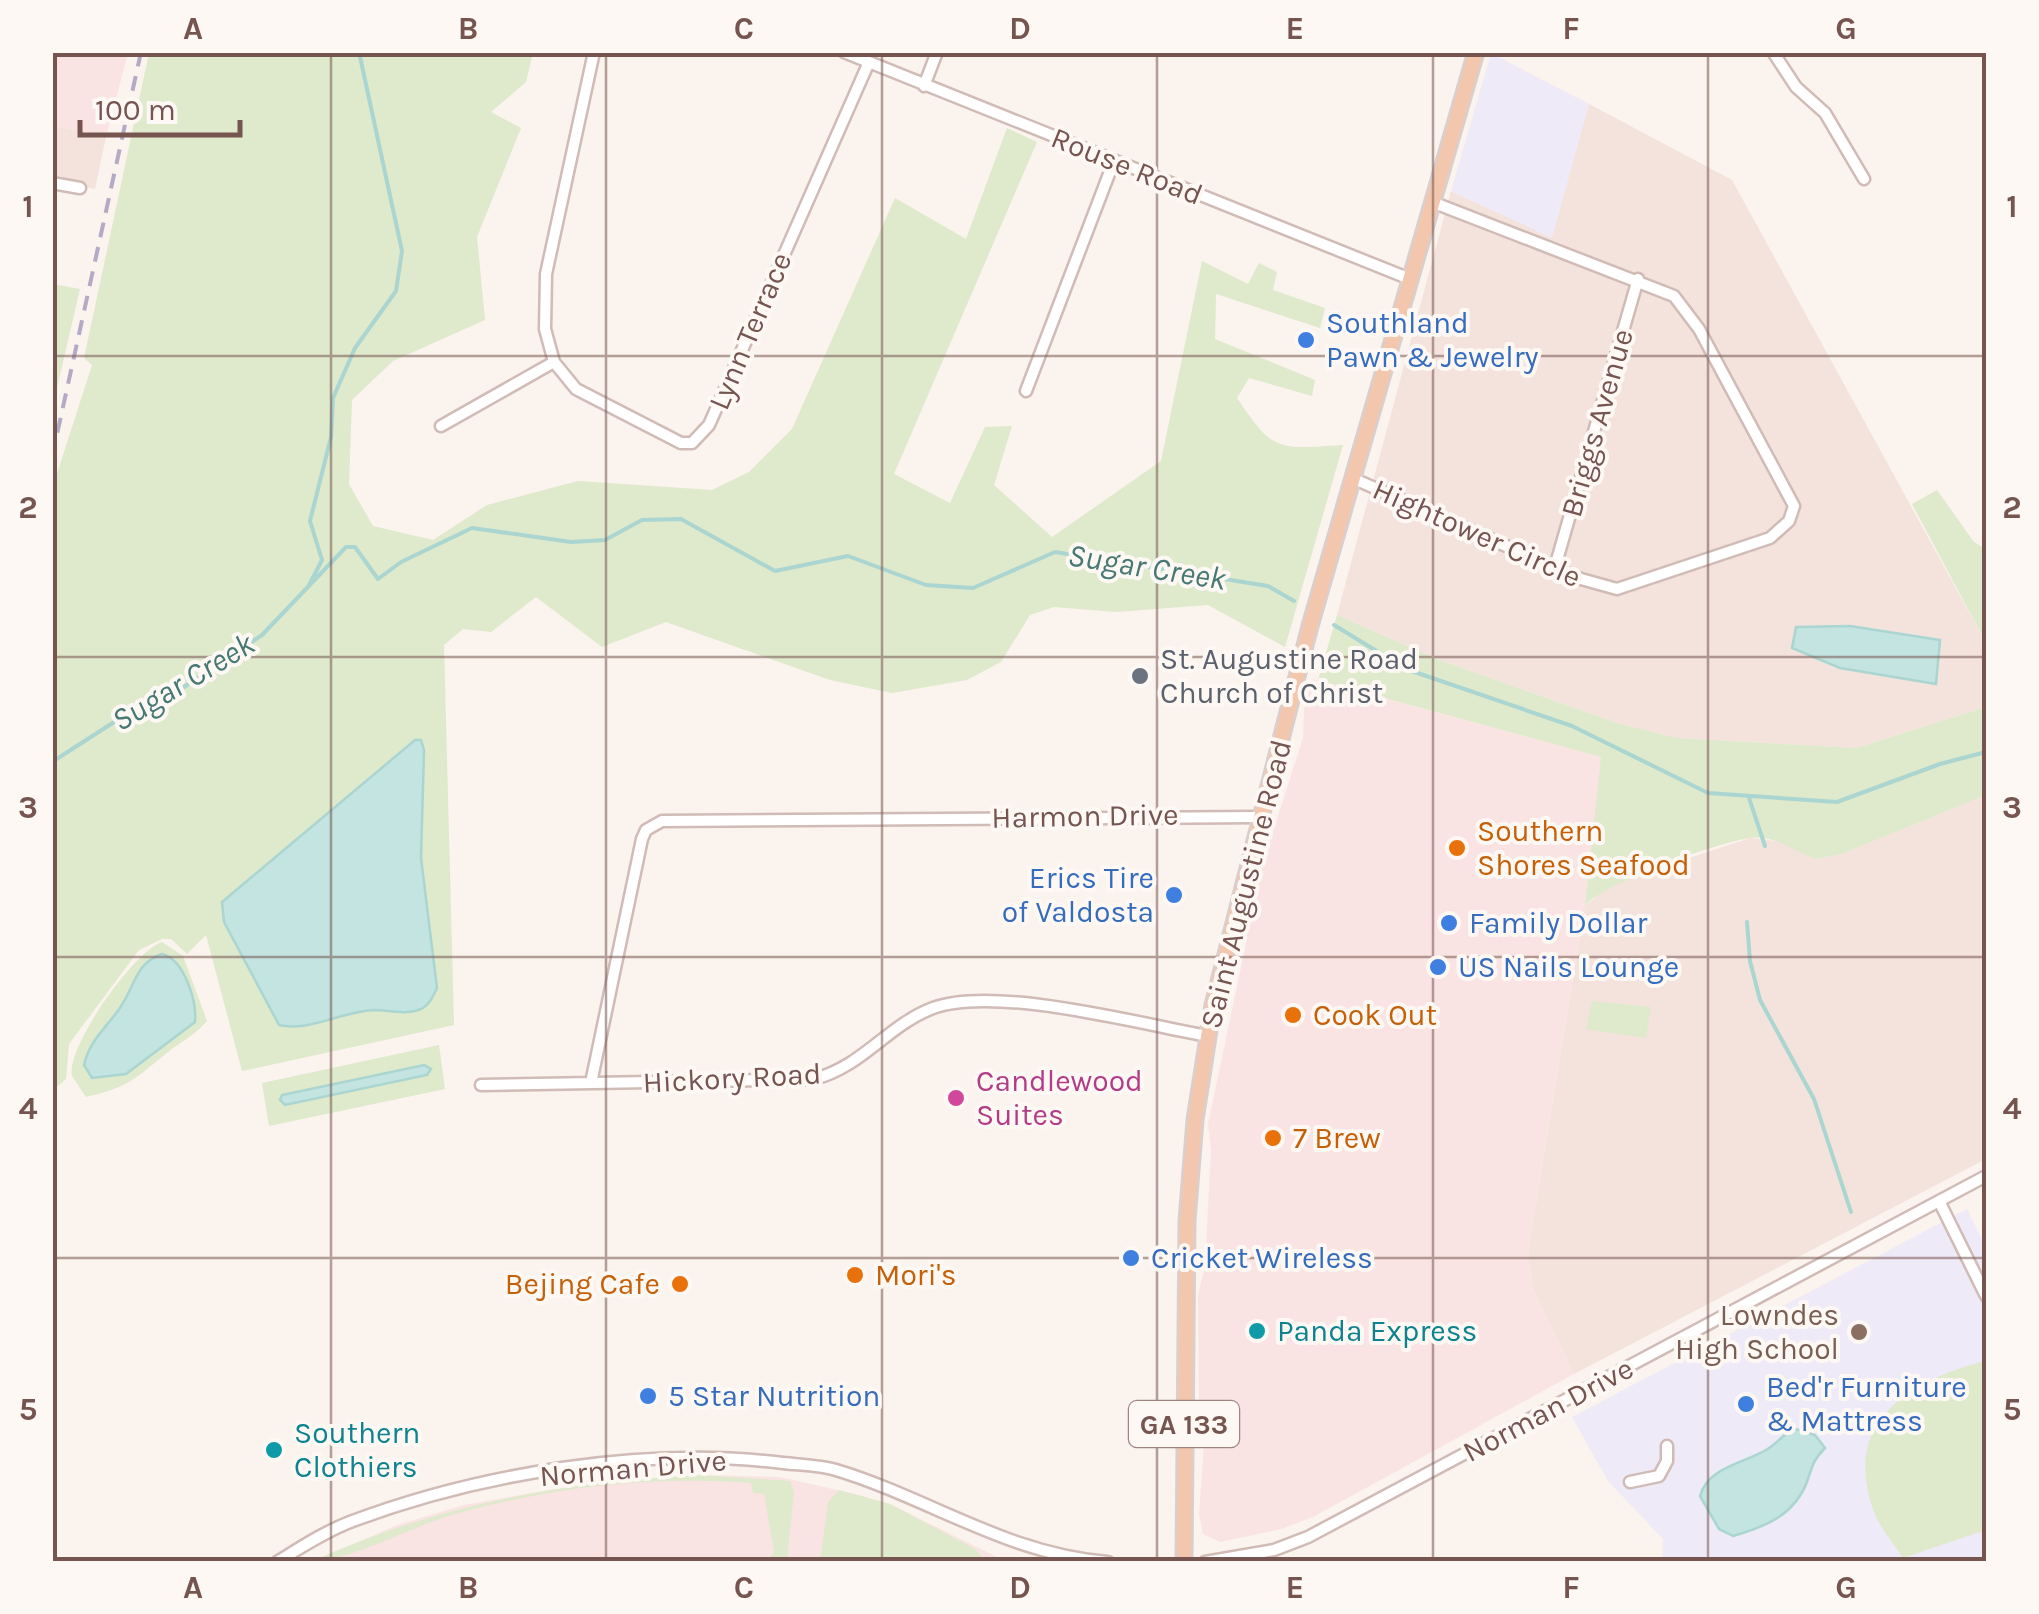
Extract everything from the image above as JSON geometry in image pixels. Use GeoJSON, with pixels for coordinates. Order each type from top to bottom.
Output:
{"type":"FeatureCollection","features":[{"type":"Feature","properties":{"kind":"main road","name":"Saint Augustine Road"},"geometry":{"type":"LineString","coordinates":[[1184,1562],[1187,1221],[1195,1120],[1208,1036],[1259,817],[1352,478],[1476,52]]}},
{"type":"Feature","properties":{"kind":"street"},"geometry":{"type":"LineString","coordinates":[[441,426],[554,362],[544,316],[546,274],[594,52]]}},
{"type":"Feature","properties":{"kind":"street","name":"Rouse Road"},"geometry":{"type":"LineString","coordinates":[[844,52],[1410,279]]}},
{"type":"Feature","properties":{"kind":"street"},"geometry":{"type":"LineString","coordinates":[[924,86],[938,52]]}},
{"type":"Feature","properties":{"kind":"street"},"geometry":{"type":"LineString","coordinates":[[1774,52],[1796,87],[1825,113],[1864,179]]}},
{"type":"Feature","properties":{"kind":"street","name":"Lynn Terrace"},"geometry":{"type":"LineString","coordinates":[[554,362],[563,378],[608,410],[682,443],[692,443],[703,436],[869,62]]}},
{"type":"Feature","properties":{"kind":"street"},"geometry":{"type":"LineString","coordinates":[[1026,391],[1114,161]]}},
{"type":"Feature","properties":{"kind":"street"},"geometry":{"type":"LineString","coordinates":[[52,182],[80,188]]}},
{"type":"Feature","properties":{"kind":"street","name":"Hightower Circle"},"geometry":{"type":"LineString","coordinates":[[1352,478],[1555,567],[1617,589],[1770,538],[1789,521],[1794,506],[1686,308],[1664,290],[1638,279],[1432,202]]}},
{"type":"Feature","properties":{"kind":"street","name":"Briggs Avenue"},"geometry":{"type":"LineString","coordinates":[[1555,567],[1638,279]]}},
{"type":"Feature","properties":{"kind":"street","name":"Harmon Drive"},"geometry":{"type":"LineString","coordinates":[[912,818],[1259,817]]}},
{"type":"Feature","properties":{"kind":"street","name":"Hickory Road"},"geometry":{"type":"LineString","coordinates":[[591,1083],[642,839],[652,825],[662,821],[912,818]]}},
{"type":"Feature","properties":{"kind":"street","name":"Hickory Road"},"geometry":{"type":"LineString","coordinates":[[481,1085],[814,1079],[848,1067],[922,1013],[973,1000],[1208,1036]]}},
{"type":"Feature","properties":{"kind":"street","name":"Norman Drive"},"geometry":{"type":"LineString","coordinates":[[1206,1562],[1274,1550],[1308,1537],[1986,1176]]}},
{"type":"Feature","properties":{"kind":"street"},"geometry":{"type":"LineString","coordinates":[[1939,1201],[1986,1296]]}},
{"type":"Feature","properties":{"kind":"street"},"geometry":{"type":"LineString","coordinates":[[1630,1482],[1659,1476],[1667,1461],[1667,1446]]}},
{"type":"Feature","properties":{"kind":"street","name":"Norman Drive"},"geometry":{"type":"LineString","coordinates":[[276,1562],[347,1523],[461,1488],[596,1465],[699,1457],[830,1468],[884,1486],[1036,1552],[1108,1562]]}},
{"type":"Feature","properties":{"kind":"shaded area"},"geometry":{"type":"Polygon","coordinates":[[[53,52],[128,53],[106,137],[53,125],[53,52]]]}},
{"type":"Feature","properties":{"kind":"shaded area"},"geometry":{"type":"Polygon","coordinates":[[[1491,53],[1589,104],[1552,238],[1451,191],[1491,53]]]}},
{"type":"Feature","properties":{"kind":"shaded area"},"geometry":{"type":"Polygon","coordinates":[[[1589,104],[1732,180],[1986,643],[1986,707],[1856,748],[1677,738],[1617,723],[1437,659],[1337,615],[1451,191],[1551,237],[1589,104]]]}},
{"type":"Feature","properties":{"kind":"shaded area"},"geometry":{"type":"Polygon","coordinates":[[[53,125],[106,137],[95,189],[53,180],[53,125]]]}},
{"type":"Feature","properties":{"kind":"shaded area"},"geometry":{"type":"Polygon","coordinates":[[[1313,679],[1602,757],[1585,906],[1528,1252],[1534,1292],[1574,1374],[1313,1517],[1281,1529],[1220,1542],[1203,1534],[1199,1515],[1205,1431],[1199,1397],[1198,1295],[1205,1266],[1211,1151],[1208,1124],[1247,939],[1247,913],[1303,738],[1304,710],[1313,679]]]}},
{"type":"Feature","properties":{"kind":"shaded area"},"geometry":{"type":"Polygon","coordinates":[[[1986,795],[1986,1159],[1574,1374],[1534,1292],[1528,1252],[1585,906],[1612,883],[1750,838],[1788,842],[1817,859],[1842,854],[1986,795]]]}},
{"type":"Feature","properties":{"kind":"shaded area","name":"Lowndes High School"},"geometry":{"type":"Polygon","coordinates":[[[1967,1209],[1986,1248],[1986,1561],[1662,1561],[1663,1539],[1608,1481],[1572,1417],[1967,1209]]]}},
{"type":"Feature","properties":{"kind":"shaded area"},"geometry":{"type":"Polygon","coordinates":[[[701,1475],[780,1477],[859,1495],[890,1504],[1005,1561],[313,1562],[397,1525],[464,1505],[583,1484],[701,1475]]]}},
{"type":"Feature","properties":{"kind":"green space"},"geometry":{"type":"Polygon","coordinates":[[[149,53],[533,53],[526,82],[491,112],[521,128],[477,237],[485,320],[393,361],[352,400],[349,484],[373,526],[433,540],[487,505],[578,481],[712,490],[749,472],[792,429],[895,198],[966,239],[1007,128],[1037,142],[894,474],[950,503],[985,427],[1012,426],[994,485],[1052,537],[1161,461],[1202,261],[1248,284],[1259,263],[1277,272],[1273,290],[1325,308],[1320,328],[1216,294],[1215,339],[1315,380],[1312,396],[1249,378],[1237,398],[1260,429],[1279,444],[1343,445],[1285,647],[1208,605],[1116,612],[1054,607],[1030,615],[1001,662],[967,680],[892,693],[830,680],[666,622],[602,647],[536,597],[491,632],[463,629],[444,645],[454,1025],[242,1071],[206,935],[187,954],[171,939],[162,939],[139,950],[69,1044],[66,1079],[53,1090],[53,486],[92,365],[84,358],[149,53]]]}},
{"type":"Feature","properties":{"kind":"green space"},"geometry":{"type":"Polygon","coordinates":[[[52,284],[80,289],[53,405],[52,284]]]}},
{"type":"Feature","properties":{"kind":"green space"},"geometry":{"type":"Polygon","coordinates":[[[1937,490],[1974,542],[1986,549],[1986,643],[1912,504],[1937,490]]]}},
{"type":"Feature","properties":{"kind":"green space"},"geometry":{"type":"Polygon","coordinates":[[[1337,615],[1437,659],[1617,723],[1677,738],[1856,748],[1986,707],[1986,795],[1842,854],[1817,859],[1762,838],[1715,847],[1638,875],[1585,906],[1601,757],[1318,680],[1337,615]]]}},
{"type":"Feature","properties":{"kind":"green space"},"geometry":{"type":"Polygon","coordinates":[[[162,942],[183,956],[207,1021],[136,1078],[86,1097],[72,1076],[73,1062],[90,1023],[135,963],[162,942]]]}},
{"type":"Feature","properties":{"kind":"green space"},"geometry":{"type":"Polygon","coordinates":[[[1592,1001],[1651,1007],[1646,1038],[1586,1029],[1592,1001]]]}},
{"type":"Feature","properties":{"kind":"green space"},"geometry":{"type":"Polygon","coordinates":[[[439,1045],[445,1089],[269,1126],[262,1083],[439,1045]]]}},
{"type":"Feature","properties":{"kind":"green space"},"geometry":{"type":"Polygon","coordinates":[[[1984,1361],[1986,1530],[1903,1558],[1874,1512],[1866,1480],[1867,1453],[1874,1430],[1888,1410],[1907,1394],[1984,1361]]]}},
{"type":"Feature","properties":{"kind":"green space"},"geometry":{"type":"Polygon","coordinates":[[[701,1475],[790,1481],[794,1492],[787,1561],[768,1561],[774,1552],[764,1494],[753,1493],[751,1483],[675,1481],[560,1491],[485,1506],[361,1550],[313,1561],[407,1524],[502,1499],[600,1483],[701,1475]]]}},
{"type":"Feature","properties":{"kind":"green space"},"geometry":{"type":"Polygon","coordinates":[[[839,1490],[890,1504],[975,1549],[984,1559],[820,1561],[828,1502],[839,1490]]]}},
{"type":"Feature","properties":{"kind":"water"},"geometry":{"type":"Polygon","coordinates":[[[1850,626],[1940,640],[1936,684],[1840,668],[1792,648],[1796,627],[1850,626]]]}},
{"type":"Feature","properties":{"kind":"water"},"geometry":{"type":"Polygon","coordinates":[[[415,740],[421,740],[424,750],[421,858],[435,994],[425,1006],[412,1012],[374,1010],[303,1026],[279,1025],[224,922],[222,902],[415,740]]]}},
{"type":"Feature","properties":{"kind":"water"},"geometry":{"type":"Polygon","coordinates":[[[162,954],[177,964],[188,982],[195,1022],[126,1074],[92,1078],[84,1065],[91,1047],[123,1003],[142,968],[162,954]]]}},
{"type":"Feature","properties":{"kind":"water"},"geometry":{"type":"Polygon","coordinates":[[[424,1065],[431,1069],[427,1075],[285,1105],[280,1100],[282,1095],[424,1065]]]}},
{"type":"Feature","properties":{"kind":"water"},"geometry":{"type":"Polygon","coordinates":[[[1792,1428],[1815,1435],[1825,1448],[1794,1504],[1767,1524],[1733,1536],[1719,1529],[1700,1496],[1704,1486],[1719,1472],[1770,1448],[1792,1428]]]}},
{"type":"Feature","properties":{"kind":"waterway"},"geometry":{"type":"LineString","coordinates":[[308,587],[322,560],[310,521],[331,437],[333,398],[355,348],[396,291],[402,251],[359,52]]}},
{"type":"Feature","properties":{"kind":"waterway","name":"Sugar Creek"},"geometry":{"type":"LineString","coordinates":[[52,762],[125,715],[172,695],[262,635],[346,547],[355,547],[378,579],[401,562],[472,528],[571,542],[605,540],[642,520],[681,519],[775,571],[848,556],[926,585],[973,588],[1055,552],[1268,586],[1294,601]]}},
{"type":"Feature","properties":{"kind":"waterway","name":"Sugar Creek"},"geometry":{"type":"LineString","coordinates":[[1334,625],[1406,669],[1572,726],[1708,793],[1837,802],[1940,764],[1986,752]]}},
{"type":"Feature","properties":{"kind":"waterway"},"geometry":{"type":"LineString","coordinates":[[1749,798],[1765,846]]}},
{"type":"Feature","properties":{"kind":"waterway"},"geometry":{"type":"LineString","coordinates":[[1747,922],[1750,961],[1760,1000],[1814,1099],[1851,1212]]}},
{"type":"Feature","properties":{"kind":"railway"},"geometry":{"type":"LineString","coordinates":[[52,457],[141,52]]}},
{"type":"Feature","properties":{"kind":"place","name":"Southland Pawn & Jewelry"},"geometry":{"type":"Point","coordinates":[1306,340]}},
{"type":"Feature","properties":{"kind":"place","name":"St. Augustine Road Church of Christ"},"geometry":{"type":"Point","coordinates":[1140,676]}},
{"type":"Feature","properties":{"kind":"place","name":"Southern Shores Seafood"},"geometry":{"type":"Point","coordinates":[1457,848]}},
{"type":"Feature","properties":{"kind":"place","name":"Erics Tire of Valdosta"},"geometry":{"type":"Point","coordinates":[1174,895]}},
{"type":"Feature","properties":{"kind":"place","name":"Family Dollar"},"geometry":{"type":"Point","coordinates":[1449,923]}},
{"type":"Feature","properties":{"kind":"place","name":"US Nails Lounge"},"geometry":{"type":"Point","coordinates":[1438,967]}},
{"type":"Feature","properties":{"kind":"place","name":"Cook Out"},"geometry":{"type":"Point","coordinates":[1293,1015]}},
{"type":"Feature","properties":{"kind":"place","name":"Candlewood Suites"},"geometry":{"type":"Point","coordinates":[956,1098]}},
{"type":"Feature","properties":{"kind":"place","name":"7 Brew"},"geometry":{"type":"Point","coordinates":[1273,1138]}},
{"type":"Feature","properties":{"kind":"place","name":"Cricket Wireless"},"geometry":{"type":"Point","coordinates":[1131,1258]}},
{"type":"Feature","properties":{"kind":"place","name":"Mori's"},"geometry":{"type":"Point","coordinates":[855,1275]}},
{"type":"Feature","properties":{"kind":"place","name":"Bejing Cafe"},"geometry":{"type":"Point","coordinates":[680,1284]}},
{"type":"Feature","properties":{"kind":"place","name":"Panda Express"},"geometry":{"type":"Point","coordinates":[1257,1331]}},
{"type":"Feature","properties":{"kind":"place","name":"Lowndes High School"},"geometry":{"type":"Point","coordinates":[1859,1332]}},
{"type":"Feature","properties":{"kind":"place","name":"5 Star Nutrition"},"geometry":{"type":"Point","coordinates":[648,1396]}},
{"type":"Feature","properties":{"kind":"place","name":"Bed'r Furniture & Mattress"},"geometry":{"type":"Point","coordinates":[1746,1404]}},
{"type":"Feature","properties":{"kind":"place","name":"Southern Clothiers"},"geometry":{"type":"Point","coordinates":[274,1450]}}]}
